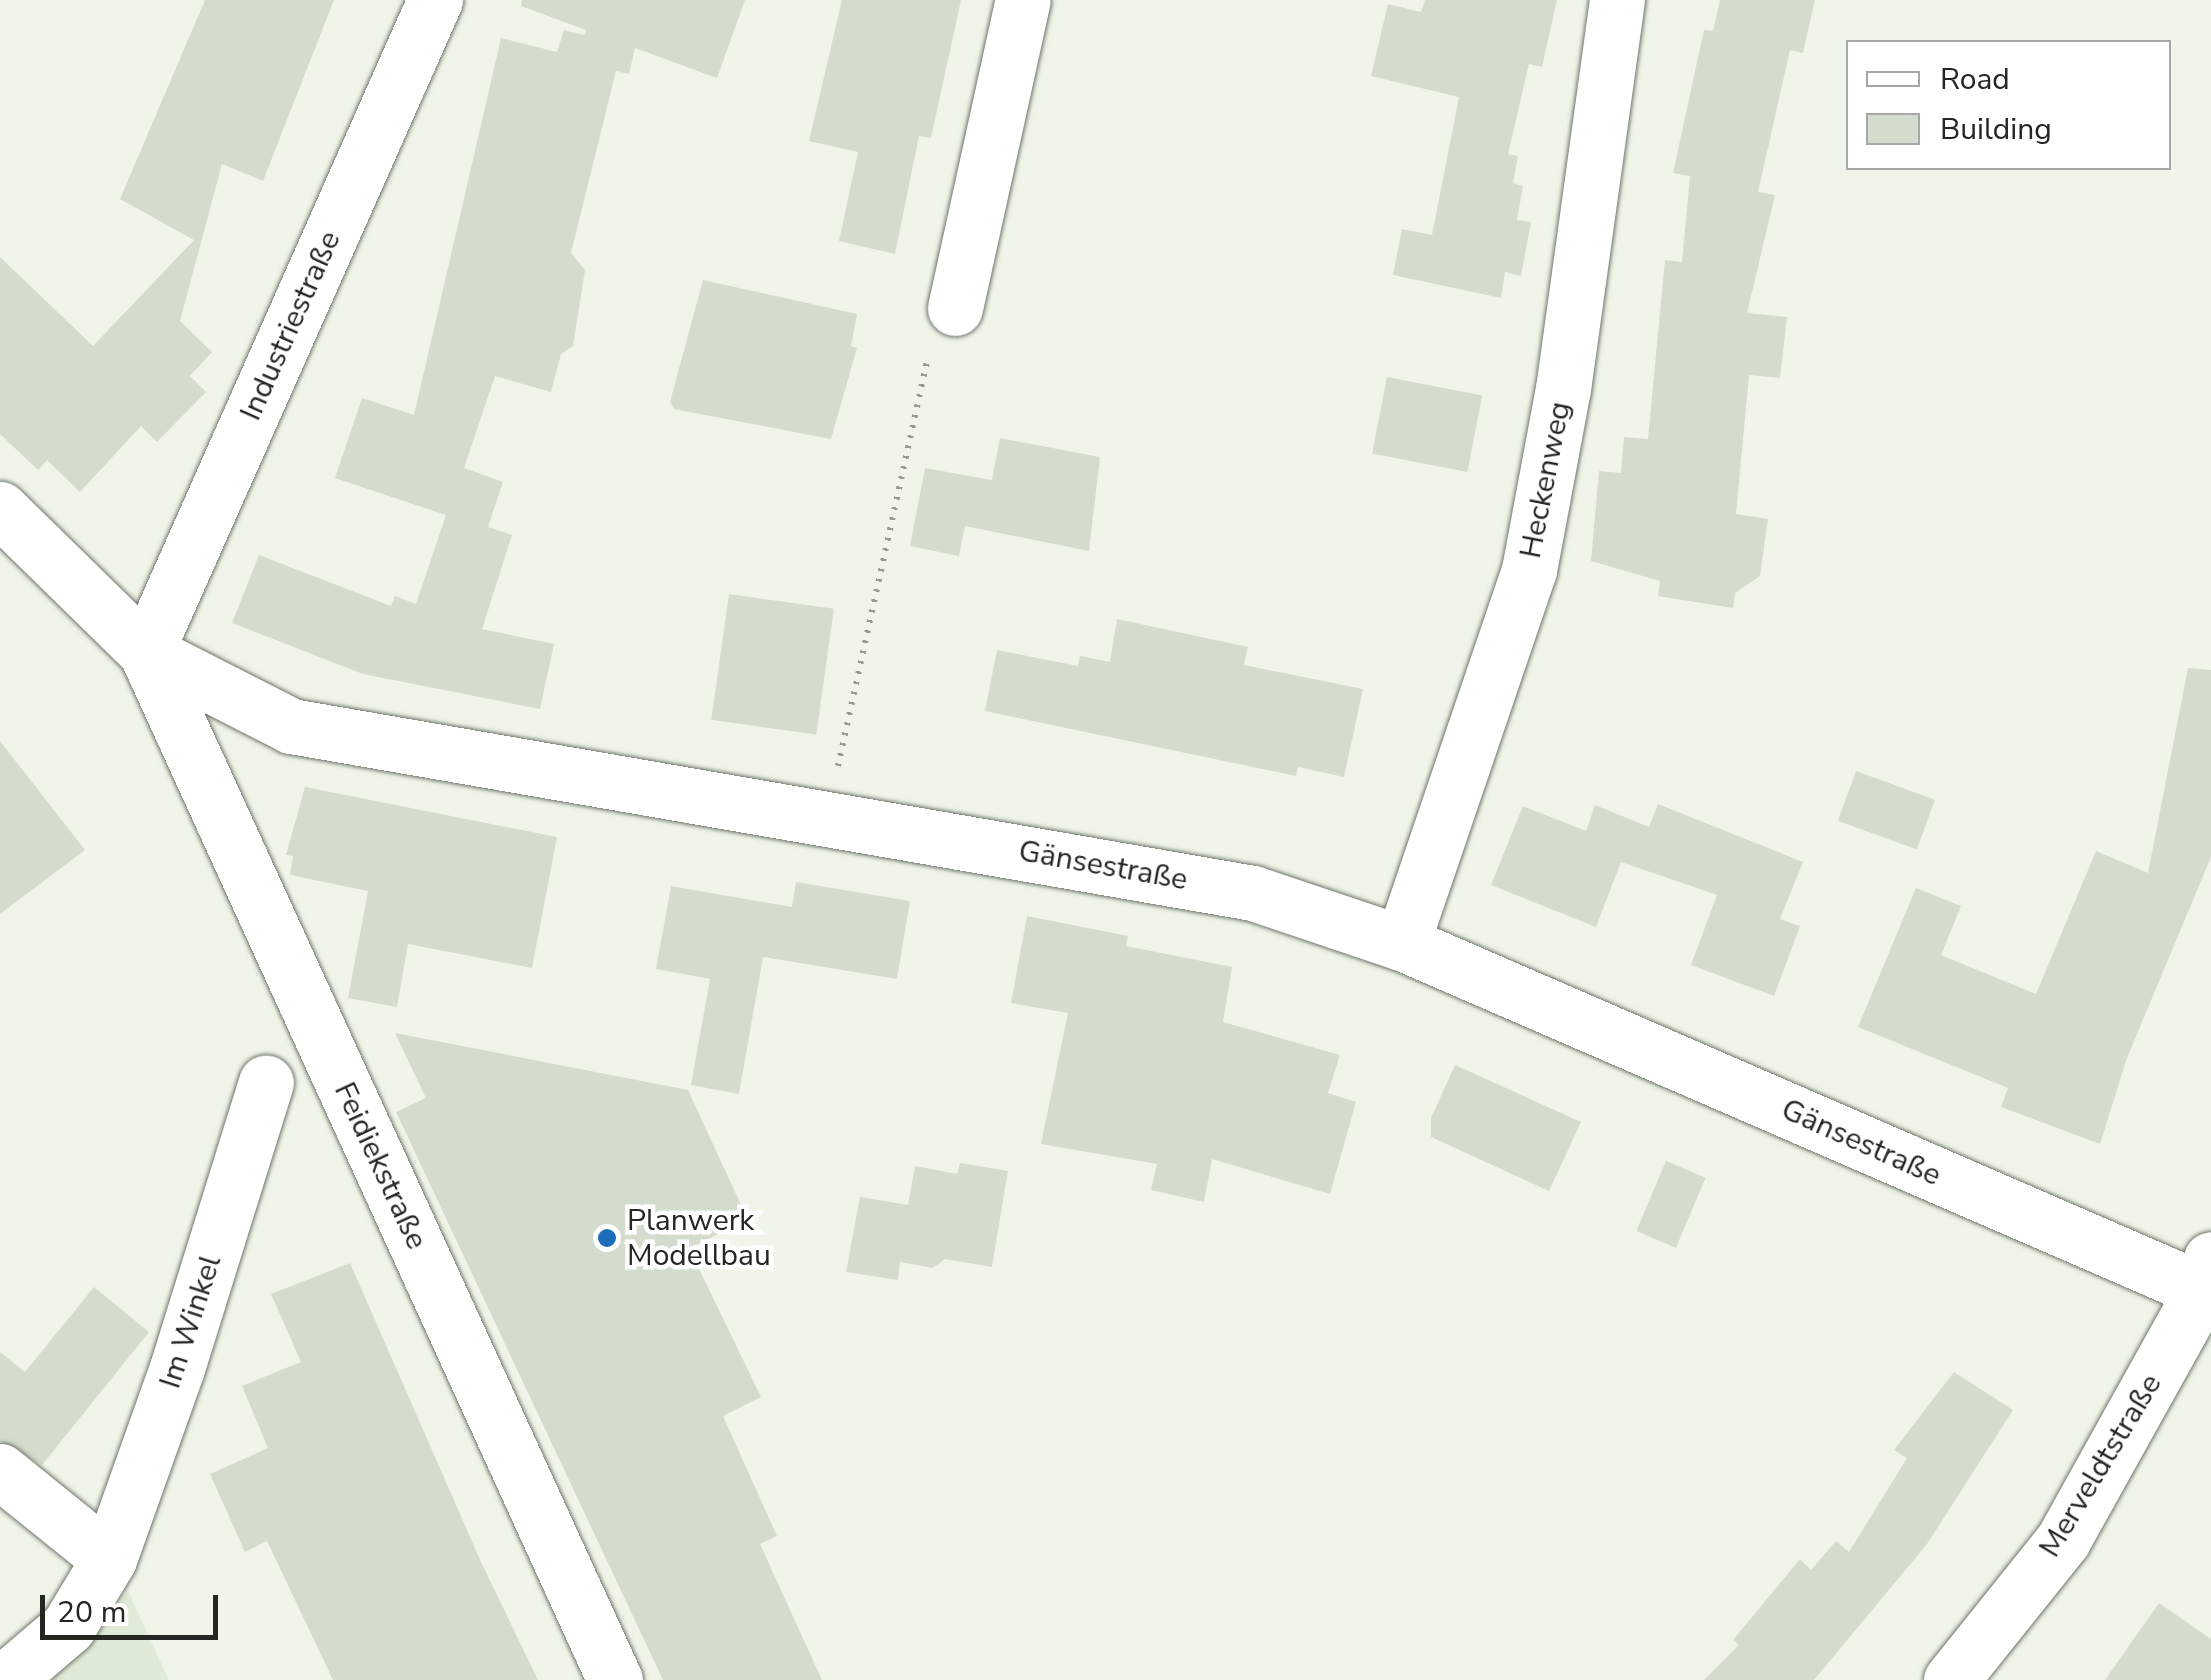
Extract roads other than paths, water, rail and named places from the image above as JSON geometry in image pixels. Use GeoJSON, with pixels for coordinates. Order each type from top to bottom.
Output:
{"type":"FeatureCollection","features":[{"type":"Feature","properties":{"kind":"street","name":"Industriestraße"},"geometry":{"type":"LineString","coordinates":[[146,652],[435,0]]}},
{"type":"Feature","properties":{"kind":"street"},"geometry":{"type":"LineString","coordinates":[[955,308],[1024,0]]}},
{"type":"Feature","properties":{"kind":"street","name":"Heckenweg"},"geometry":{"type":"LineString","coordinates":[[1402,943],[1529,570],[1563,389],[1618,0]]}},
{"type":"Feature","properties":{"kind":"street","name":"Gänsestraße"},"geometry":{"type":"LineString","coordinates":[[0,509],[146,652],[291,726],[827,816],[1254,894],[1402,943],[2208,1281]]}},
{"type":"Feature","properties":{"kind":"street","name":"Feidiekstraße"},"geometry":{"type":"LineString","coordinates":[[146,652],[614,1680]]}},
{"type":"Feature","properties":{"kind":"street","name":"Im Winkel"},"geometry":{"type":"LineString","coordinates":[[6,1680],[68,1627],[109,1559],[177,1368],[266,1082]]}},
{"type":"Feature","properties":{"kind":"street","name":"Merveldtstraße"},"geometry":{"type":"LineString","coordinates":[[1951,1680],[2063,1540],[2208,1281]]}},
{"type":"Feature","properties":{"kind":"street"},"geometry":{"type":"LineString","coordinates":[[0,1471],[109,1559]]}},
{"type":"Feature","properties":{"kind":"place","name":"Planwerk Modellbau"},"geometry":{"type":"Point","coordinates":[607,1238]}}]}
